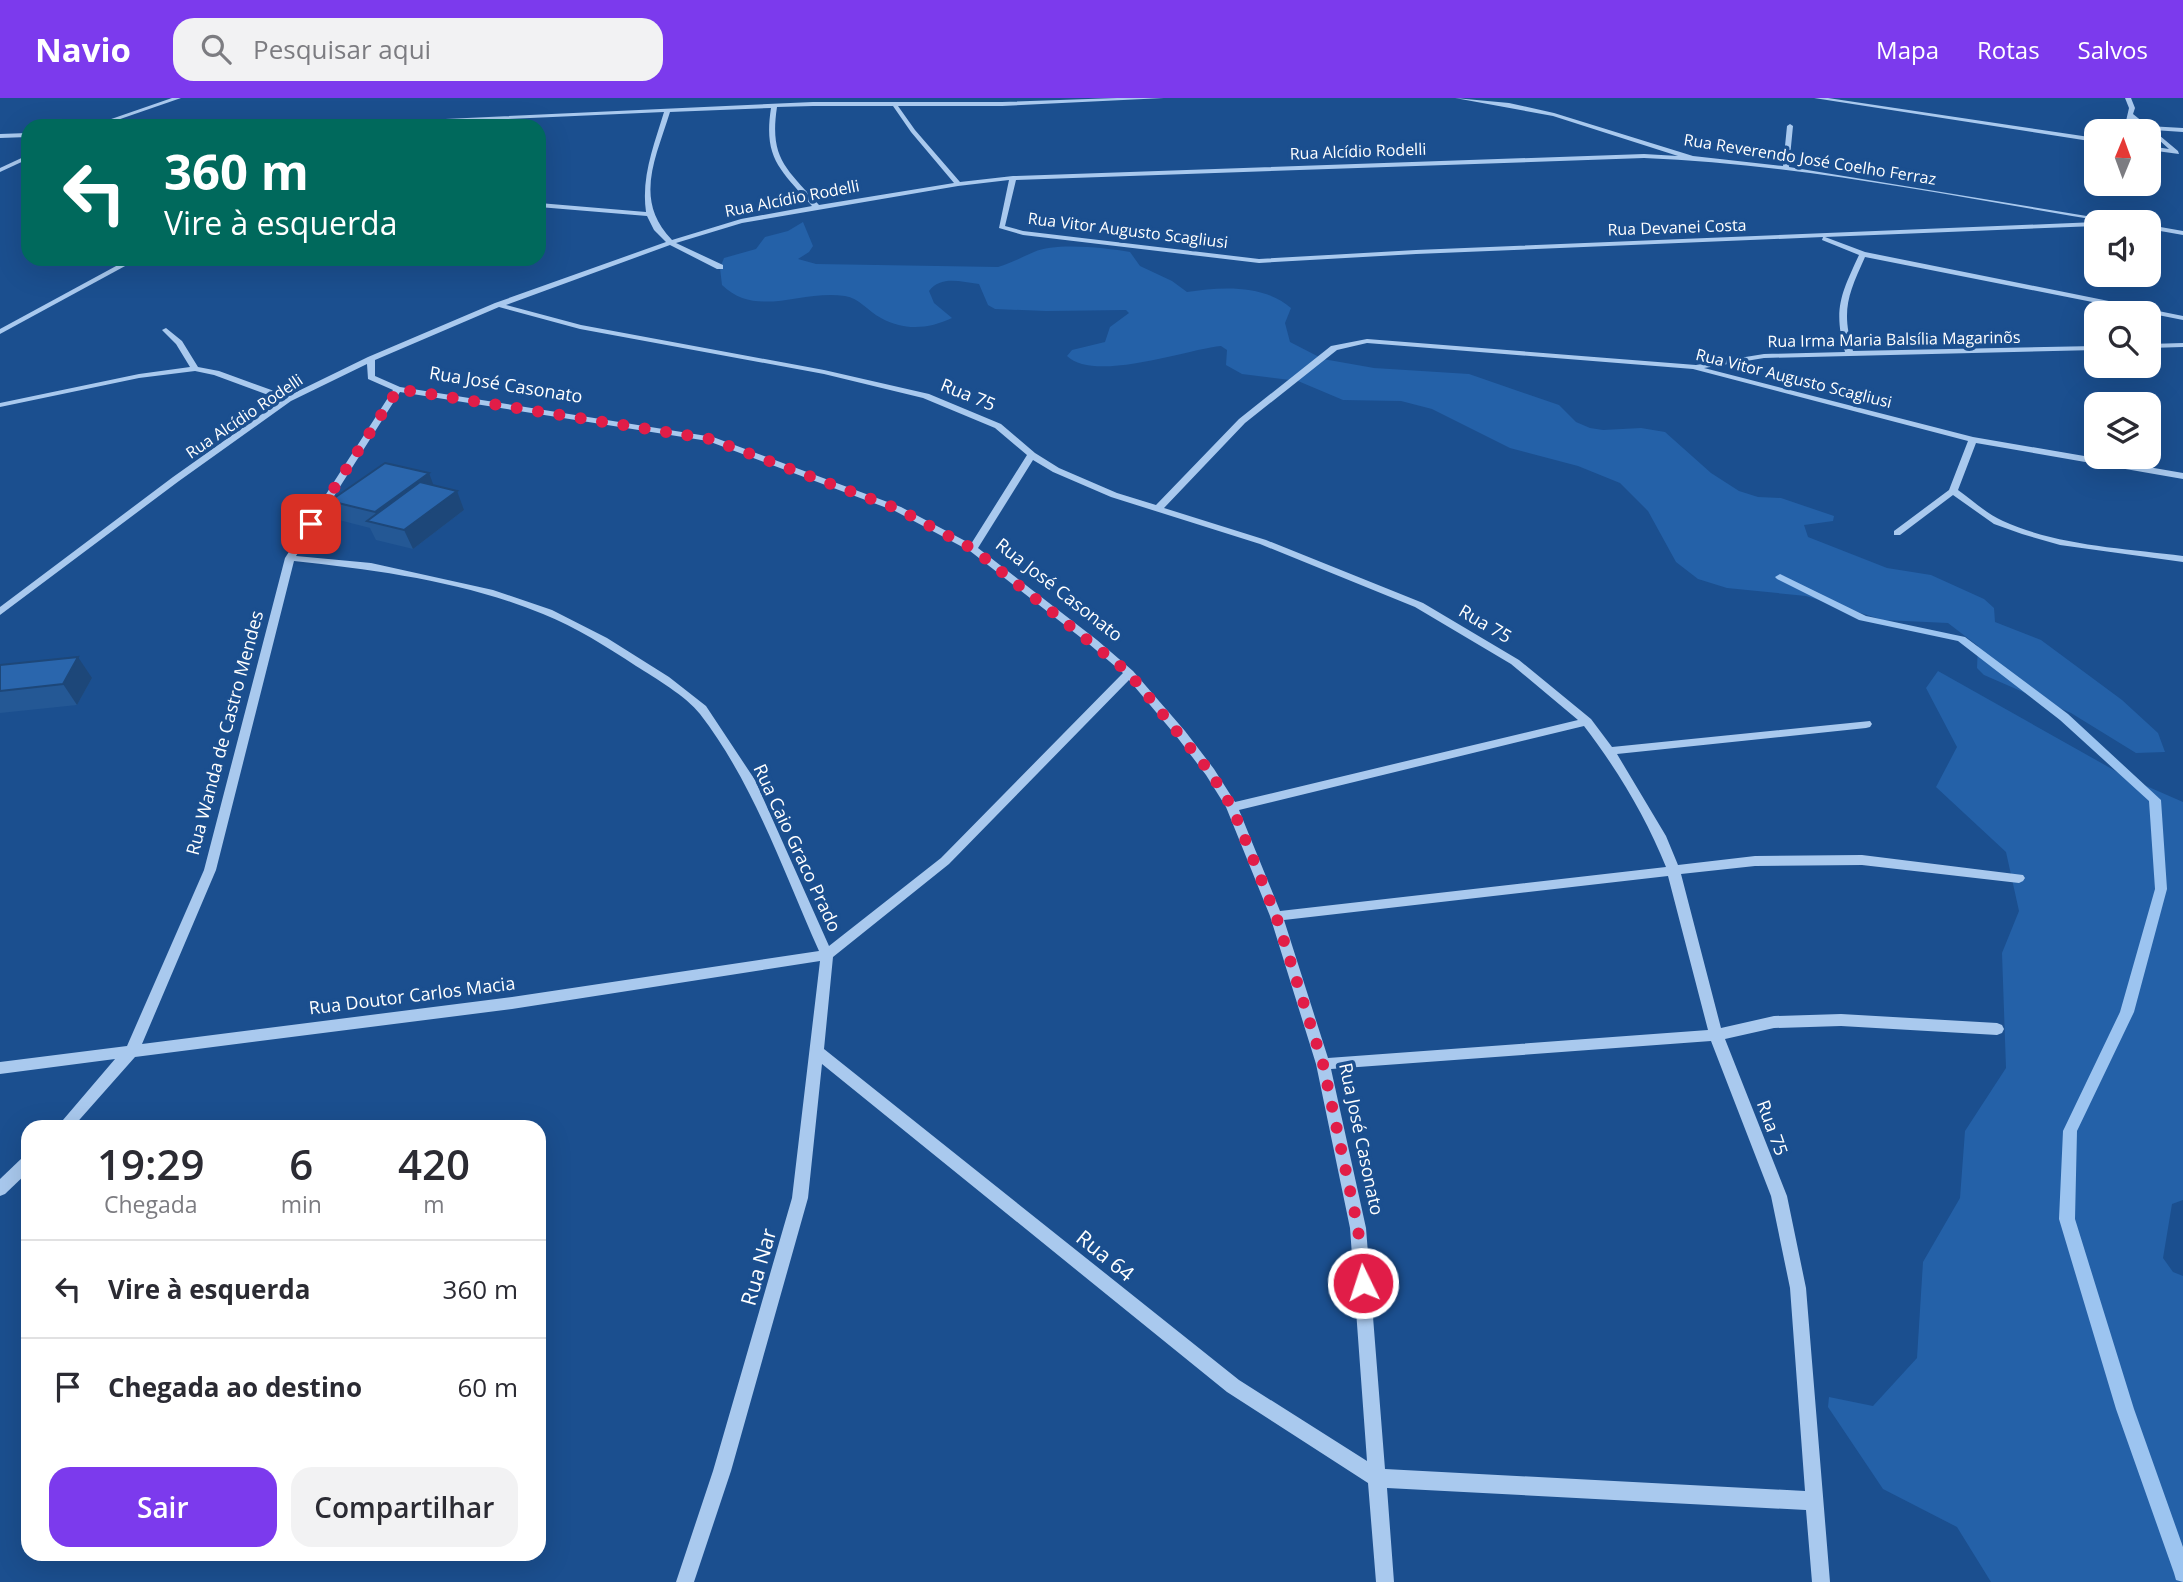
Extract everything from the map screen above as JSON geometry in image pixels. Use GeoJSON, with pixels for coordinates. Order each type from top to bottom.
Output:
{"type":"FeatureCollection","features":[{"type":"Feature","properties":{"kind":"street"},"geometry":{"type":"LineString","coordinates":[[115,119],[178,98]]}},
{"type":"Feature","properties":{"kind":"street"},"geometry":{"type":"LineString","coordinates":[[546,119],[774,106],[1161,98]]}},
{"type":"Feature","properties":{"kind":"street","name":"Rua Reverendo José Coelho Ferraz"},"geometry":{"type":"LineString","coordinates":[[1458,98],[1509,104],[1692,158],[1786,168],[2084,216]]}},
{"type":"Feature","properties":{"kind":"street"},"geometry":{"type":"LineString","coordinates":[[1817,98],[2084,138]]}},
{"type":"Feature","properties":{"kind":"street"},"geometry":{"type":"LineString","coordinates":[[1865,98],[1884,107]]}},
{"type":"Feature","properties":{"kind":"street"},"geometry":{"type":"LineString","coordinates":[[2128,98],[2132,108],[2129,119]]}},
{"type":"Feature","properties":{"kind":"street"},"geometry":{"type":"LineString","coordinates":[[895,105],[913,131],[958,184]]}},
{"type":"Feature","properties":{"kind":"street"},"geometry":{"type":"LineString","coordinates":[[774,106],[769,130],[774,156],[817,206]]}},
{"type":"Feature","properties":{"kind":"street"},"geometry":{"type":"LineString","coordinates":[[668,110],[645,194],[648,214],[670,242],[720,267]]}},
{"type":"Feature","properties":{"kind":"street"},"geometry":{"type":"LineString","coordinates":[[2130,114],[2137,119]]}},
{"type":"Feature","properties":{"kind":"street"},"geometry":{"type":"LineString","coordinates":[[1786,168],[1790,127]]}},
{"type":"Feature","properties":{"kind":"street"},"geometry":{"type":"LineString","coordinates":[[2161,129],[2183,130]]}},
{"type":"Feature","properties":{"kind":"street"},"geometry":{"type":"LineString","coordinates":[[0,136],[21,135]]}},
{"type":"Feature","properties":{"kind":"street"},"geometry":{"type":"LineString","coordinates":[[2161,137],[2180,153]]}},
{"type":"Feature","properties":{"kind":"street"},"geometry":{"type":"LineString","coordinates":[[2161,150],[2180,153]]}},
{"type":"Feature","properties":{"kind":"street","name":"Rua Alcídio Rodelli"},"geometry":{"type":"LineString","coordinates":[[0,612],[176,479],[288,399],[371,359],[498,305],[670,242],[741,220],[958,184],[1013,178],[1630,156],[1692,158]]}},
{"type":"Feature","properties":{"kind":"street"},"geometry":{"type":"LineString","coordinates":[[0,170],[21,160]]}},
{"type":"Feature","properties":{"kind":"street","name":"Rua Vitor Augusto Scagliusi"},"geometry":{"type":"LineString","coordinates":[[1013,178],[1001,227],[1023,233],[1259,261]]}},
{"type":"Feature","properties":{"kind":"street"},"geometry":{"type":"LineString","coordinates":[[1958,196],[1960,184]]}},
{"type":"Feature","properties":{"kind":"street"},"geometry":{"type":"LineString","coordinates":[[546,206],[648,214]]}},
{"type":"Feature","properties":{"kind":"street","name":"Rua Devanei Costa"},"geometry":{"type":"LineString","coordinates":[[1259,261],[2084,225]]}},
{"type":"Feature","properties":{"kind":"street"},"geometry":{"type":"LineString","coordinates":[[2161,229],[2183,233]]}},
{"type":"Feature","properties":{"kind":"street"},"geometry":{"type":"LineString","coordinates":[[1817,236],[1863,254],[2183,318]]}},
{"type":"Feature","properties":{"kind":"street"},"geometry":{"type":"LineString","coordinates":[[1850,354],[1841,326],[1842,302],[1863,254]]}},
{"type":"Feature","properties":{"kind":"street"},"geometry":{"type":"LineString","coordinates":[[0,332],[121,266]]}},
{"type":"Feature","properties":{"kind":"street","name":"Rua 75"},"geometry":{"type":"LineString","coordinates":[[498,305],[580,327],[824,372],[926,396],[998,426],[1032,455],[1056,470],[1114,495],[1263,542],[1419,605],[1515,662],[1587,722],[1609,751],[1660,836],[1672,869],[1716,1035],[1779,1196],[1798,1288],[1821,1582]]}},
{"type":"Feature","properties":{"kind":"street"},"geometry":{"type":"LineString","coordinates":[[166,330],[195,369]]}},
{"type":"Feature","properties":{"kind":"street","name":"Rua Vitor Augusto Scagliusi"},"geometry":{"type":"LineString","coordinates":[[1158,508],[1242,421],[1334,348],[1367,341],[1693,367],[1973,440],[2183,476]]}},
{"type":"Feature","properties":{"kind":"street"},"geometry":{"type":"LineString","coordinates":[[2161,346],[2183,345]]}},
{"type":"Feature","properties":{"kind":"street","name":"Rua Irma Maria Balsília Magarinõs"},"geometry":{"type":"LineString","coordinates":[[1693,367],[1765,356],[2084,348]]}},
{"type":"Feature","properties":{"kind":"street"},"geometry":{"type":"LineString","coordinates":[[371,359],[371,377],[398,389]]}},
{"type":"Feature","properties":{"kind":"street"},"geometry":{"type":"LineString","coordinates":[[0,405],[139,376],[195,369],[216,373],[288,399]]}},
{"type":"Feature","properties":{"kind":"street","name":"Rua José Casonato"},"geometry":{"type":"LineString","coordinates":[[398,389],[710,439],[898,509],[973,549],[1129,673],[1210,772],[1232,807],[1276,916],[1323,1064],[1358,1228],[1385,1582]]}},
{"type":"Feature","properties":{"kind":"street","name":"Rua Wanda de Castro Mendes"},"geometry":{"type":"LineString","coordinates":[[70,1120],[132,1050],[209,870],[290,558],[398,389]]}},
{"type":"Feature","properties":{"kind":"street"},"geometry":{"type":"LineString","coordinates":[[1897,533],[1953,491],[1973,440]]}},
{"type":"Feature","properties":{"kind":"street"},"geometry":{"type":"LineString","coordinates":[[973,549],[1032,455]]}},
{"type":"Feature","properties":{"kind":"street"},"geometry":{"type":"LineString","coordinates":[[1953,491],[1997,522],[2025,532],[2060,542],[2183,559]]}},
{"type":"Feature","properties":{"kind":"street","name":"Rua Caio Graco Prado"},"geometry":{"type":"LineString","coordinates":[[290,558],[371,566],[489,592],[548,612],[603,640],[665,679],[702,709],[750,780],[827,955]]}},
{"type":"Feature","properties":{"kind":"street"},"geometry":{"type":"LineString","coordinates":[[827,955],[945,861],[1129,673]]}},
{"type":"Feature","properties":{"kind":"street"},"geometry":{"type":"LineString","coordinates":[[1232,807],[1587,722]]}},
{"type":"Feature","properties":{"kind":"street"},"geometry":{"type":"LineString","coordinates":[[1609,751],[1866,724]]}},
{"type":"Feature","properties":{"kind":"street"},"geometry":{"type":"LineString","coordinates":[[1276,916],[1755,861],[1862,860],[2019,878]]}},
{"type":"Feature","properties":{"kind":"street","name":"Rua Doutor Carlos Macia"},"geometry":{"type":"LineString","coordinates":[[0,1068],[512,1003],[827,955]]}},
{"type":"Feature","properties":{"kind":"street","name":"Rua Nar"},"geometry":{"type":"LineString","coordinates":[[685,1582],[722,1471],[800,1198],[827,955]]}},
{"type":"Feature","properties":{"kind":"street"},"geometry":{"type":"LineString","coordinates":[[1323,1064],[1716,1035],[1774,1023],[1841,1020],[1997,1029]]}},
{"type":"Feature","properties":{"kind":"street","name":"Rua 64"},"geometry":{"type":"LineString","coordinates":[[817,1052],[1233,1386],[1377,1478]]}},
{"type":"Feature","properties":{"kind":"street"},"geometry":{"type":"LineString","coordinates":[[0,1189],[21,1169]]}},
{"type":"Feature","properties":{"kind":"street"},"geometry":{"type":"LineString","coordinates":[[1377,1478],[1816,1502]]}},
{"type":"Feature","properties":{"kind":"shaded area"},"geometry":{"type":"Polygon","coordinates":[[[803,222],[813,246],[798,259],[816,264],[998,267],[1034,252],[1055,247],[1130,252],[1140,266],[1172,281],[1187,292],[1241,289],[1280,300],[1291,308],[1285,323],[1290,342],[1323,359],[1374,368],[1469,374],[1559,405],[1576,422],[1590,428],[1641,428],[1665,432],[1711,473],[1739,491],[1758,497],[1781,498],[1834,516],[1833,521],[1804,525],[1808,537],[1887,568],[1931,575],[1984,599],[1994,608],[1995,622],[2041,640],[2122,700],[2158,733],[2165,752],[2136,753],[2071,713],[1984,675],[1977,668],[1978,646],[1948,623],[1883,620],[1806,596],[1727,588],[1698,579],[1676,562],[1648,511],[1620,483],[1578,466],[1510,448],[1432,409],[1401,401],[1343,400],[1298,381],[1242,374],[1226,365],[1227,350],[1221,346],[1119,365],[1080,363],[1067,356],[1072,350],[1105,342],[1110,327],[1129,313],[1126,310],[995,309],[988,305],[979,284],[945,281],[934,286],[929,291],[934,303],[952,318],[916,327],[890,322],[855,299],[845,296],[813,296],[765,302],[736,295],[722,285],[720,268],[724,258],[756,249],[765,237],[788,231],[803,222]]]}},
{"type":"Feature","properties":{"kind":"shaded area"},"geometry":{"type":"Polygon","coordinates":[[[1938,671],[2128,778],[2183,802],[2183,1200],[2172,1204],[2163,1258],[2173,1272],[2183,1276],[2183,1582],[1991,1582],[1957,1527],[1883,1489],[1828,1407],[1829,1397],[1873,1406],[1917,1358],[1923,1262],[1960,1198],[1965,1131],[2006,1068],[2002,953],[2019,911],[2006,852],[1936,787],[1957,747],[1926,688],[1938,671]]]}},
{"type":"Feature","properties":{"kind":"building"},"geometry":{"type":"Polygon","coordinates":[[[385,463],[429,473],[375,512],[330,501],[385,463]]]}},
{"type":"Feature","properties":{"kind":"building"},"geometry":{"type":"Polygon","coordinates":[[[420,482],[457,491],[404,530],[367,521],[420,482]]]}},
{"type":"Feature","properties":{"kind":"building"},"geometry":{"type":"Polygon","coordinates":[[[78,657],[63,684],[0,691],[0,665],[78,657]]]}},
{"type":"Feature","properties":{"kind":"waterway"},"geometry":{"type":"LineString","coordinates":[[1780,577],[1863,618],[1961,639],[2064,717],[2155,800],[2161,889],[2127,1012],[2070,1131],[2067,1219],[2125,1409],[2183,1573]]}},
{"type":"Feature","properties":{"kind":"route"},"geometry":{"type":"LineString","coordinates":[[311,524],[398,389],[710,439],[898,509],[973,549],[1129,673],[1181,734],[1232,807],[1276,916],[1323,1064],[1358,1228],[1363,1283]]}}]}
